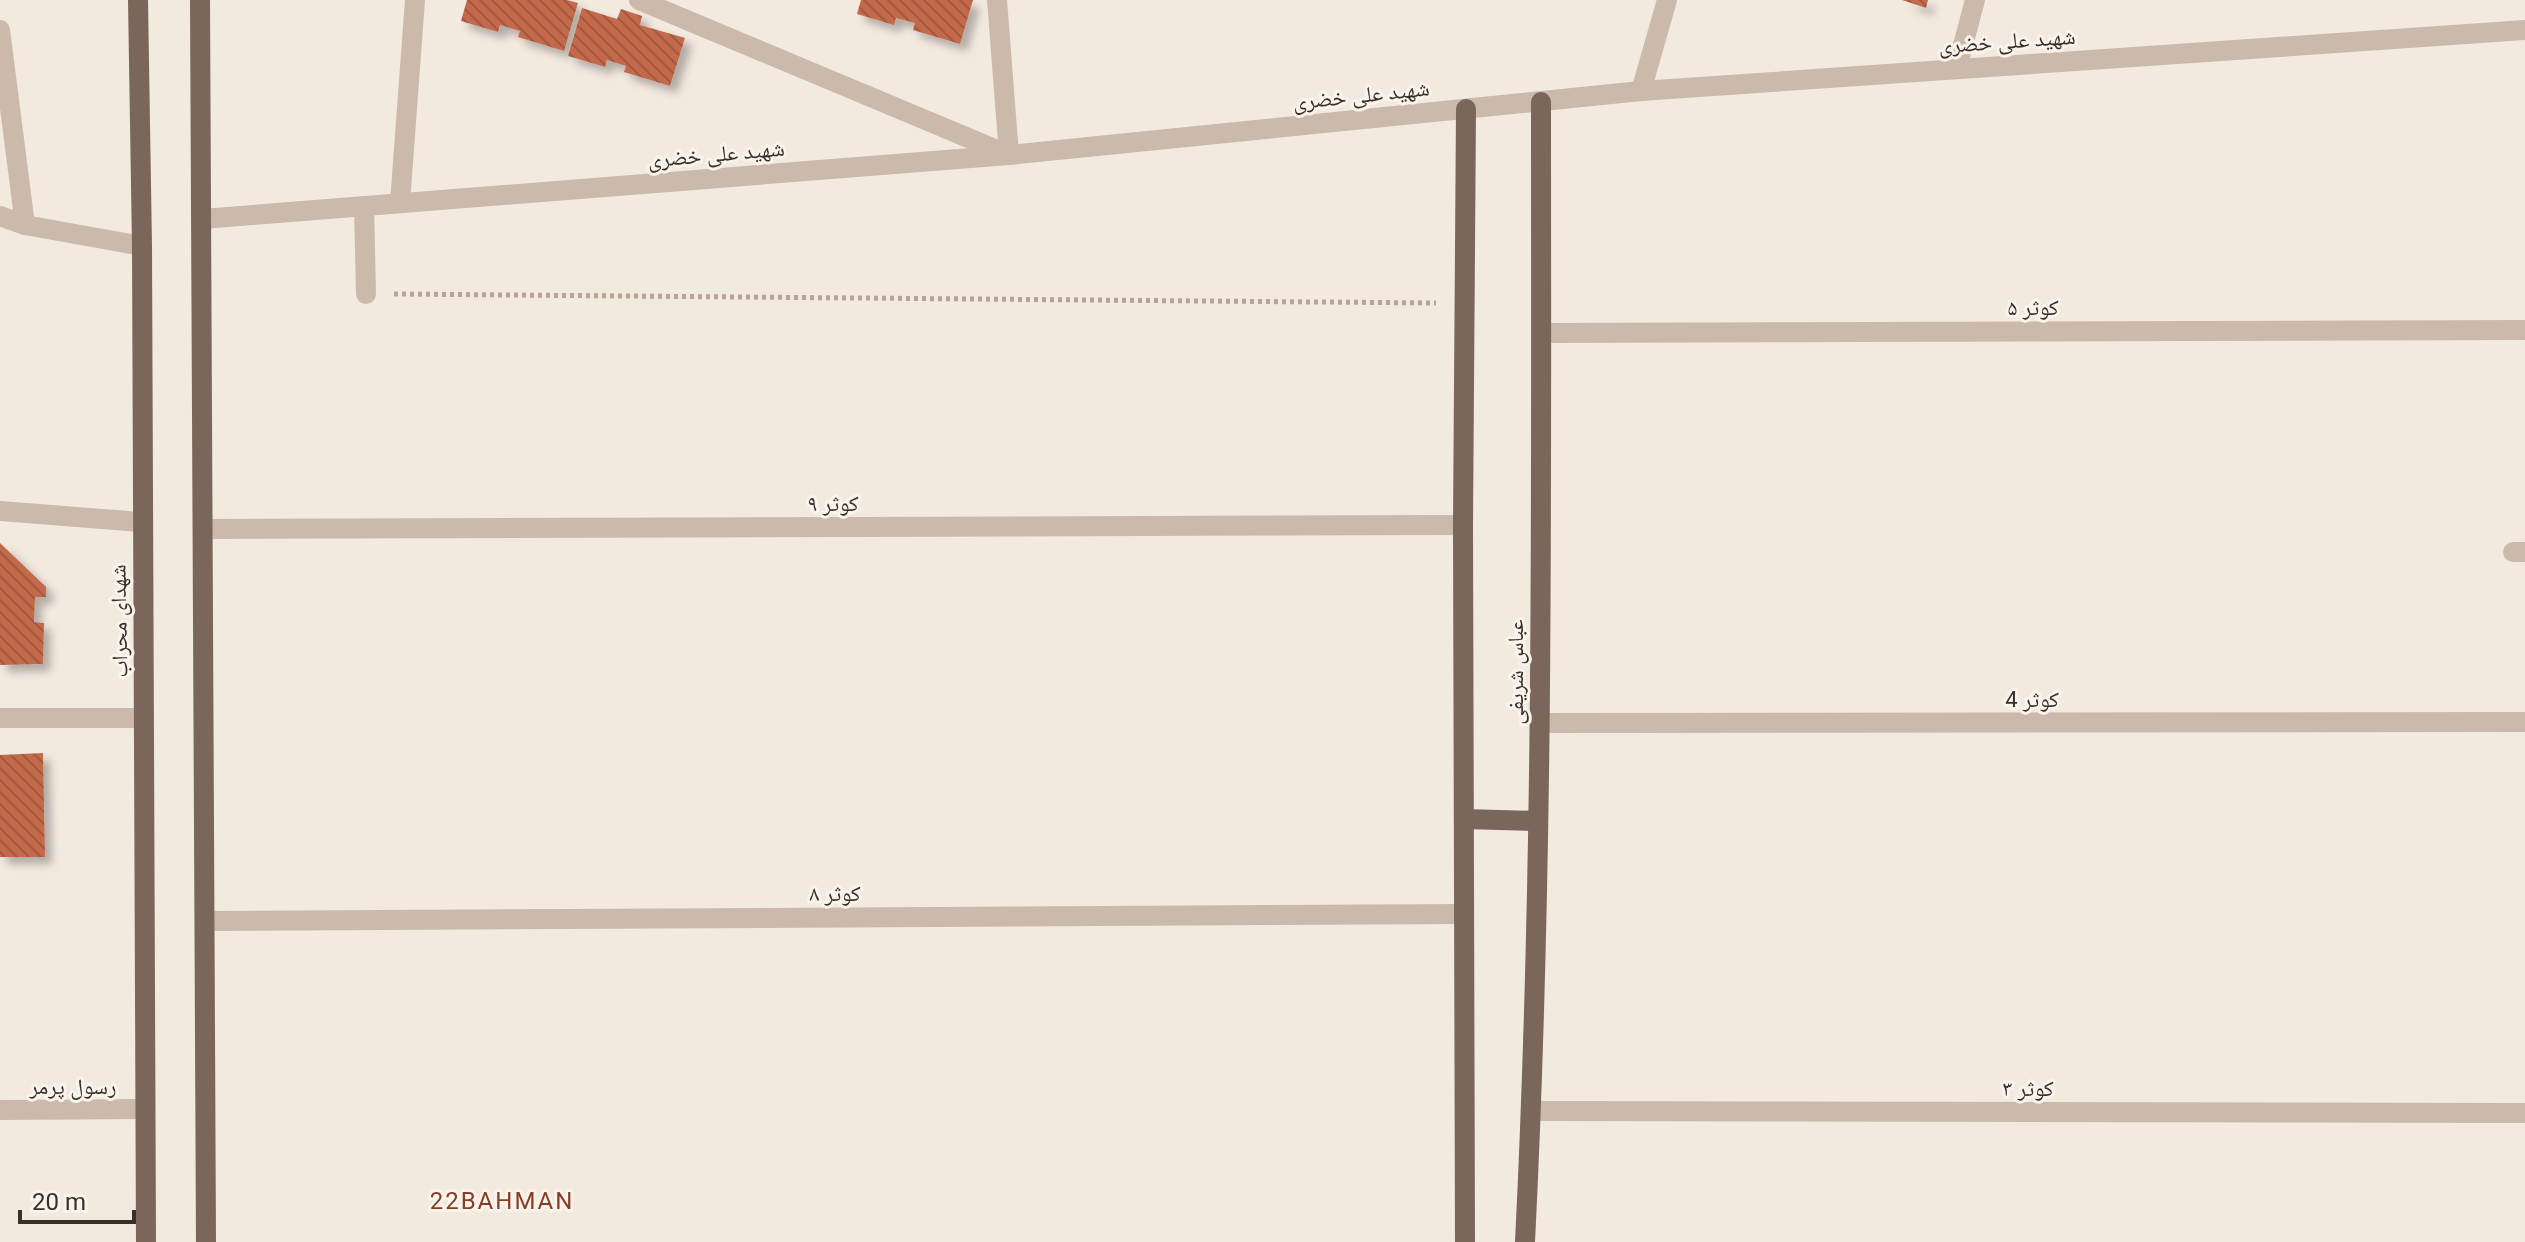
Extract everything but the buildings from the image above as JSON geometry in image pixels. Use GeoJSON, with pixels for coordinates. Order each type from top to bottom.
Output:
{"type":"FeatureCollection","features":[{"type":"Feature","properties":{"kind":"main road","name":"شهدای محراب"},"geometry":{"type":"LineString","coordinates":[[138,0],[142,246],[146,1242]]}},
{"type":"Feature","properties":{"kind":"main road"},"geometry":{"type":"LineString","coordinates":[[200,0],[206,1242]]}},
{"type":"Feature","properties":{"kind":"main road","name":"عباس شریفی"},"geometry":{"type":"LineString","coordinates":[[1525,1242],[1532,1111],[1538,821],[1541,102]]}},
{"type":"Feature","properties":{"kind":"main road"},"geometry":{"type":"LineString","coordinates":[[1465,1242],[1463,525],[1466,109]]}},
{"type":"Feature","properties":{"kind":"main road"},"geometry":{"type":"LineString","coordinates":[[1464,819],[1538,821]]}},
{"type":"Feature","properties":{"kind":"street"},"geometry":{"type":"LineString","coordinates":[[400,203],[415,0]]}},
{"type":"Feature","properties":{"kind":"street"},"geometry":{"type":"LineString","coordinates":[[639,0],[1009,155],[997,0]]}},
{"type":"Feature","properties":{"kind":"street"},"geometry":{"type":"LineString","coordinates":[[1641,91],[1667,0]]}},
{"type":"Feature","properties":{"kind":"street"},"geometry":{"type":"LineString","coordinates":[[1957,68],[1975,0]]}},
{"type":"Feature","properties":{"kind":"street"},"geometry":{"type":"LineString","coordinates":[[0,30],[25,225]]}},
{"type":"Feature","properties":{"kind":"street","name":"شهید علی خضری"},"geometry":{"type":"LineString","coordinates":[[202,219],[1009,155],[1641,91],[2525,30]]}},
{"type":"Feature","properties":{"kind":"street"},"geometry":{"type":"LineString","coordinates":[[364,206],[366,294]]}},
{"type":"Feature","properties":{"kind":"street"},"geometry":{"type":"LineString","coordinates":[[0,216],[25,225],[142,246]]}},
{"type":"Feature","properties":{"kind":"street","name":"کوثر ۵"},"geometry":{"type":"LineString","coordinates":[[1541,333],[2525,330]]}},
{"type":"Feature","properties":{"kind":"street"},"geometry":{"type":"LineString","coordinates":[[0,511],[141,522]]}},
{"type":"Feature","properties":{"kind":"street","name":"کوثر ۹"},"geometry":{"type":"LineString","coordinates":[[204,529],[1463,525]]}},
{"type":"Feature","properties":{"kind":"street"},"geometry":{"type":"LineString","coordinates":[[0,718],[144,718]]}},
{"type":"Feature","properties":{"kind":"street","name":"کوثر 4"},"geometry":{"type":"LineString","coordinates":[[1539,723],[2525,722]]}},
{"type":"Feature","properties":{"kind":"street","name":"کوثر ۸"},"geometry":{"type":"LineString","coordinates":[[206,921],[1464,914]]}},
{"type":"Feature","properties":{"kind":"street","name":"رسول پرمر"},"geometry":{"type":"LineString","coordinates":[[0,1110],[145,1109]]}},
{"type":"Feature","properties":{"kind":"street","name":"کوثر ۳"},"geometry":{"type":"LineString","coordinates":[[1532,1111],[2525,1113]]}},
{"type":"Feature","properties":{"kind":"path"},"geometry":{"type":"LineString","coordinates":[[366,294],[1465,304]]}},
{"type":"Feature","properties":{"kind":"district","name":"22BAHMAN"},"geometry":{"type":"Point","coordinates":[502,1201]}}]}
